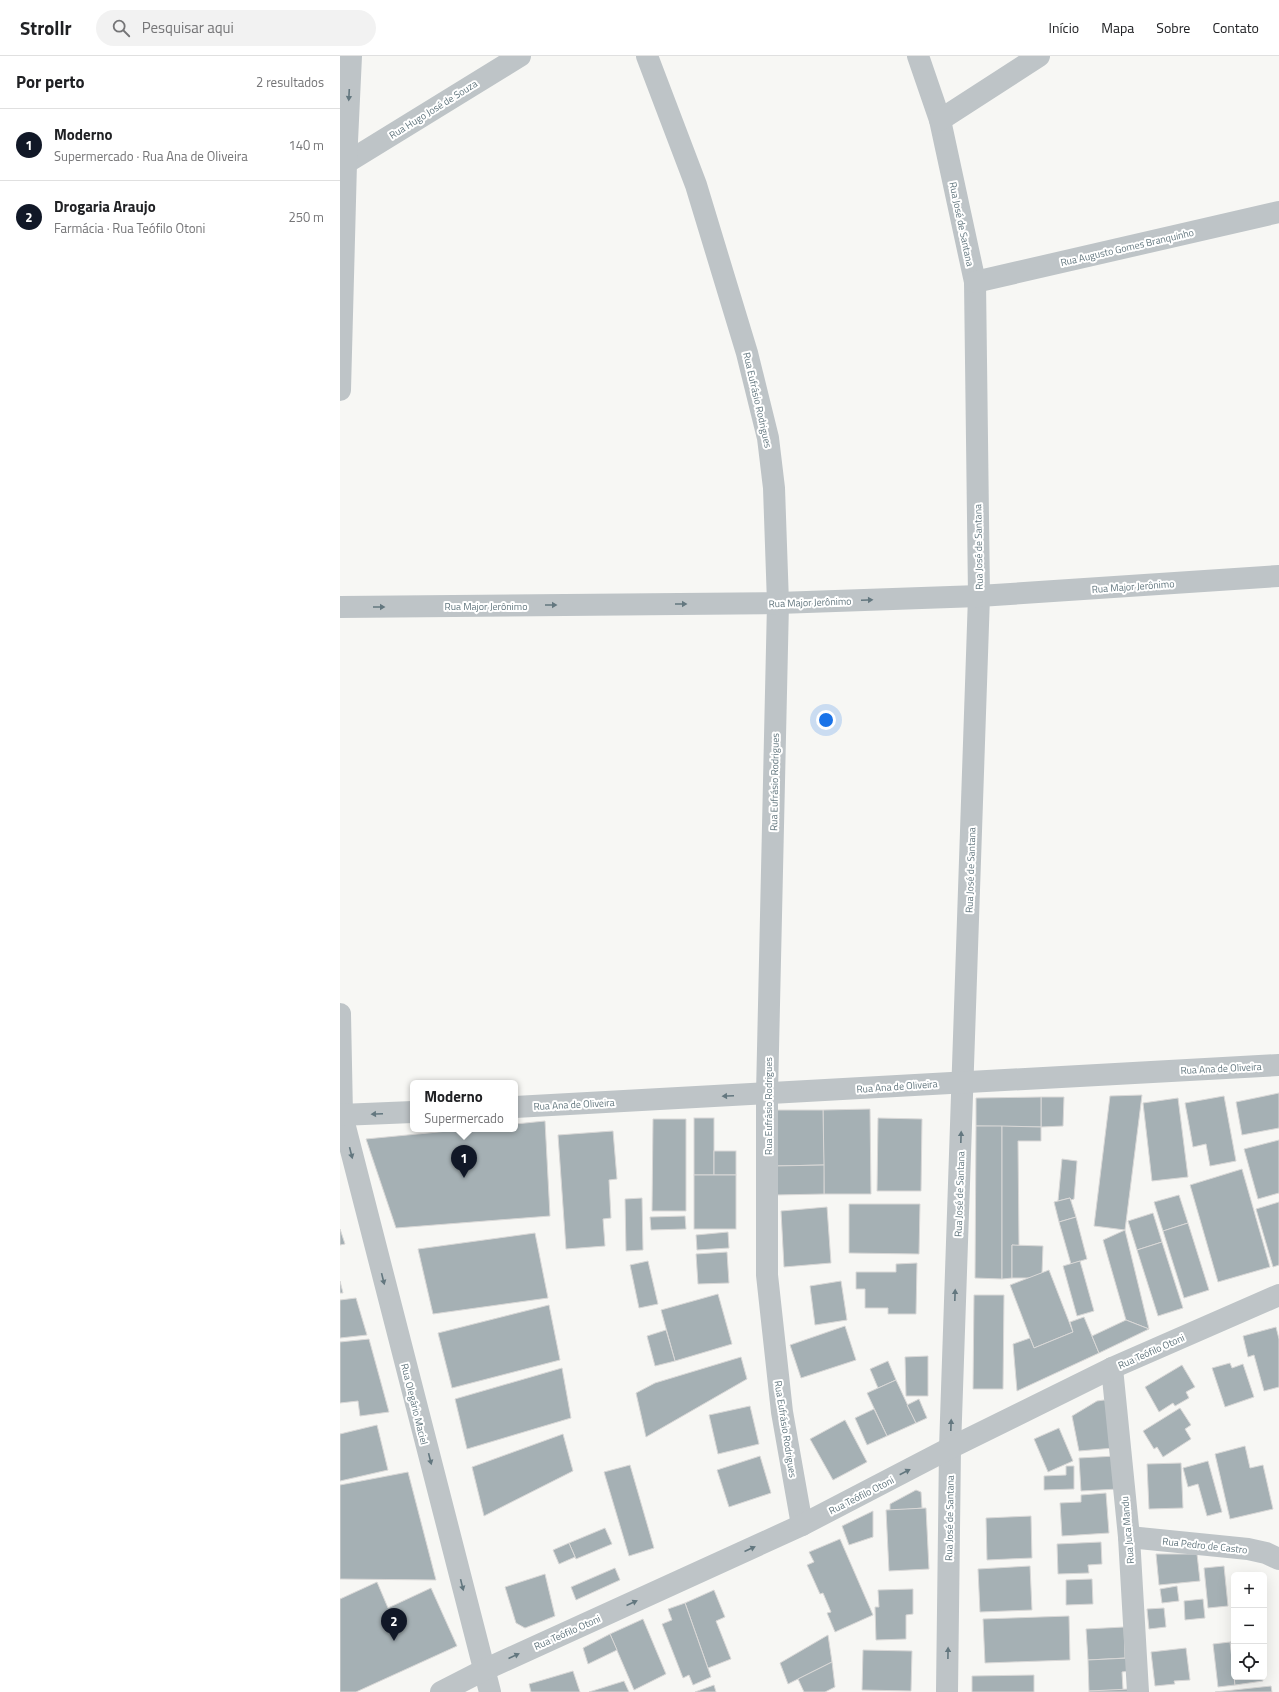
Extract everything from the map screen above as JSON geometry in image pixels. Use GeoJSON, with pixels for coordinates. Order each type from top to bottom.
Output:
{"type":"FeatureCollection","features":[{"type":"Feature","properties":{"kind":"street"},"geometry":{"type":"LineString","coordinates":[[340,390],[346,163],[351,56]]}},
{"type":"Feature","properties":{"kind":"street","name":"Rua Hugo José de Souza"},"geometry":{"type":"LineString","coordinates":[[346,163],[520,56]]}},
{"type":"Feature","properties":{"kind":"street","name":"Rua Eufrásio Rodrigues"},"geometry":{"type":"LineString","coordinates":[[647,56],[696,185],[747,352],[768,438],[774,488],[778,603],[767,1094],[767,1275],[782,1412],[802,1525]]}},
{"type":"Feature","properties":{"kind":"street","name":"Rua José de Santana"},"geometry":{"type":"LineString","coordinates":[[918,56],[940,120],[975,282],[979,596],[950,1448],[947,1692]]}},
{"type":"Feature","properties":{"kind":"street"},"geometry":{"type":"LineString","coordinates":[[940,120],[1039,56]]}},
{"type":"Feature","properties":{"kind":"street","name":"Rua Augusto Gomes Branquinho"},"geometry":{"type":"LineString","coordinates":[[975,282],[1279,212]]}},
{"type":"Feature","properties":{"kind":"street","name":"Rua Major Jerônimo"},"geometry":{"type":"LineString","coordinates":[[340,607],[778,603],[979,596],[1279,576]]}},
{"type":"Feature","properties":{"kind":"street","name":"Rua Olegário Maciel"},"geometry":{"type":"LineString","coordinates":[[340,1014],[341,1115],[490,1692]]}},
{"type":"Feature","properties":{"kind":"street","name":"Rua Ana de Oliveira"},"geometry":{"type":"LineString","coordinates":[[518,1107],[767,1094],[962,1081],[1279,1065]]}},
{"type":"Feature","properties":{"kind":"street"},"geometry":{"type":"LineString","coordinates":[[341,1115],[410,1112]]}},
{"type":"Feature","properties":{"kind":"street","name":"Rua Teófilo Otoni"},"geometry":{"type":"LineString","coordinates":[[441,1692],[484,1670],[802,1525],[950,1448],[1112,1368],[1279,1295]]}},
{"type":"Feature","properties":{"kind":"street","name":"Rua Juca Mandu"},"geometry":{"type":"LineString","coordinates":[[1112,1368],[1129,1537],[1138,1692]]}},
{"type":"Feature","properties":{"kind":"street","name":"Rua Pedro de Castro"},"geometry":{"type":"LineString","coordinates":[[1129,1537],[1248,1549],[1279,1558]]}},
{"type":"Feature","properties":{"kind":"building"},"geometry":{"type":"Polygon","coordinates":[[[1279,1093],[1279,1128],[1242,1135],[1236,1102],[1279,1093]]]}},
{"type":"Feature","properties":{"kind":"building"},"geometry":{"type":"Polygon","coordinates":[[[1142,1095],[1125,1230],[1094,1226],[1110,1096],[1142,1095]]]}},
{"type":"Feature","properties":{"kind":"building"},"geometry":{"type":"Polygon","coordinates":[[[1224,1096],[1236,1161],[1210,1166],[1206,1144],[1193,1147],[1185,1103],[1224,1096]]]}},
{"type":"Feature","properties":{"kind":"building"},"geometry":{"type":"Polygon","coordinates":[[[1041,1097],[1064,1097],[1063,1126],[1041,1127],[1041,1097]]]}},
{"type":"Feature","properties":{"kind":"building"},"geometry":{"type":"Polygon","coordinates":[[[1041,1097],[1041,1127],[976,1126],[976,1098],[1041,1097]]]}},
{"type":"Feature","properties":{"kind":"building"},"geometry":{"type":"Polygon","coordinates":[[[1178,1098],[1188,1177],[1152,1181],[1143,1103],[1178,1098]]]}},
{"type":"Feature","properties":{"kind":"building"},"geometry":{"type":"Polygon","coordinates":[[[870,1109],[871,1194],[824,1194],[823,1110],[870,1109]]]}},
{"type":"Feature","properties":{"kind":"building"},"geometry":{"type":"Polygon","coordinates":[[[775,1110],[823,1110],[824,1165],[775,1166],[775,1110]]]}},
{"type":"Feature","properties":{"kind":"building"},"geometry":{"type":"Polygon","coordinates":[[[694,1118],[714,1118],[714,1175],[694,1175],[694,1118]]]}},
{"type":"Feature","properties":{"kind":"building"},"geometry":{"type":"Polygon","coordinates":[[[878,1118],[922,1119],[921,1191],[877,1191],[878,1118]]]}},
{"type":"Feature","properties":{"kind":"building"},"geometry":{"type":"Polygon","coordinates":[[[653,1119],[686,1119],[686,1211],[652,1211],[653,1119]]]}},
{"type":"Feature","properties":{"kind":"building"},"geometry":{"type":"Polygon","coordinates":[[[545,1121],[550,1216],[396,1228],[366,1139],[438,1132],[518,1132],[518,1124],[545,1121]]]}},
{"type":"Feature","properties":{"kind":"building"},"geometry":{"type":"Polygon","coordinates":[[[976,1126],[1002,1126],[1002,1279],[975,1278],[976,1126]]]}},
{"type":"Feature","properties":{"kind":"building"},"geometry":{"type":"Polygon","coordinates":[[[1002,1126],[1041,1127],[1041,1141],[1018,1141],[1019,1246],[1012,1245],[1012,1278],[1002,1279],[1002,1126]]]}},
{"type":"Feature","properties":{"kind":"building"},"geometry":{"type":"Polygon","coordinates":[[[613,1131],[617,1179],[609,1180],[611,1218],[603,1219],[605,1246],[566,1249],[558,1135],[613,1131]]]}},
{"type":"Feature","properties":{"kind":"building"},"geometry":{"type":"Polygon","coordinates":[[[1279,1140],[1279,1193],[1258,1199],[1244,1149],[1279,1140]]]}},
{"type":"Feature","properties":{"kind":"building"},"geometry":{"type":"Polygon","coordinates":[[[714,1151],[736,1151],[736,1175],[714,1175],[714,1151]]]}},
{"type":"Feature","properties":{"kind":"building"},"geometry":{"type":"Polygon","coordinates":[[[1062,1159],[1077,1161],[1074,1199],[1071,1200],[1070,1198],[1058,1201],[1062,1159]]]}},
{"type":"Feature","properties":{"kind":"building"},"geometry":{"type":"Polygon","coordinates":[[[824,1165],[824,1194],[775,1195],[775,1166],[824,1165]]]}},
{"type":"Feature","properties":{"kind":"building"},"geometry":{"type":"Polygon","coordinates":[[[1242,1169],[1270,1267],[1218,1282],[1190,1185],[1242,1169]]]}},
{"type":"Feature","properties":{"kind":"building"},"geometry":{"type":"Polygon","coordinates":[[[694,1175],[736,1175],[736,1229],[694,1229],[694,1175]]]}},
{"type":"Feature","properties":{"kind":"building"},"geometry":{"type":"Polygon","coordinates":[[[1179,1195],[1188,1223],[1163,1231],[1154,1202],[1179,1195]]]}},
{"type":"Feature","properties":{"kind":"building"},"geometry":{"type":"Polygon","coordinates":[[[642,1198],[643,1250],[626,1251],[625,1199],[642,1198]]]}},
{"type":"Feature","properties":{"kind":"building"},"geometry":{"type":"Polygon","coordinates":[[[1070,1198],[1076,1217],[1059,1222],[1054,1202],[1070,1198]]]}},
{"type":"Feature","properties":{"kind":"building"},"geometry":{"type":"Polygon","coordinates":[[[1279,1202],[1279,1265],[1273,1267],[1256,1209],[1279,1202]]]}},
{"type":"Feature","properties":{"kind":"building"},"geometry":{"type":"Polygon","coordinates":[[[849,1204],[920,1204],[919,1254],[849,1253],[849,1204]]]}},
{"type":"Feature","properties":{"kind":"building"},"geometry":{"type":"Polygon","coordinates":[[[827,1207],[831,1263],[784,1267],[781,1211],[827,1207]]]}},
{"type":"Feature","properties":{"kind":"building"},"geometry":{"type":"Polygon","coordinates":[[[1153,1213],[1162,1242],[1137,1250],[1128,1221],[1153,1213]]]}},
{"type":"Feature","properties":{"kind":"building"},"geometry":{"type":"Polygon","coordinates":[[[685,1216],[686,1229],[651,1230],[650,1217],[685,1216]]]}},
{"type":"Feature","properties":{"kind":"building"},"geometry":{"type":"Polygon","coordinates":[[[1076,1217],[1087,1259],[1071,1264],[1059,1222],[1076,1217]]]}},
{"type":"Feature","properties":{"kind":"building"},"geometry":{"type":"Polygon","coordinates":[[[1188,1223],[1209,1290],[1184,1298],[1163,1231],[1188,1223]]]}},
{"type":"Feature","properties":{"kind":"building"},"geometry":{"type":"Polygon","coordinates":[[[340,1229],[345,1244],[340,1245],[340,1229]]]}},
{"type":"Feature","properties":{"kind":"building"},"geometry":{"type":"Polygon","coordinates":[[[1125,1230],[1149,1329],[1126,1320],[1103,1240],[1125,1230]]]}},
{"type":"Feature","properties":{"kind":"building"},"geometry":{"type":"Polygon","coordinates":[[[728,1232],[729,1248],[697,1250],[696,1235],[728,1232]]]}},
{"type":"Feature","properties":{"kind":"building"},"geometry":{"type":"Polygon","coordinates":[[[535,1233],[548,1298],[433,1314],[418,1249],[535,1233]]]}},
{"type":"Feature","properties":{"kind":"building"},"geometry":{"type":"Polygon","coordinates":[[[1162,1242],[1183,1308],[1158,1316],[1137,1250],[1162,1242]]]}},
{"type":"Feature","properties":{"kind":"building"},"geometry":{"type":"Polygon","coordinates":[[[1012,1245],[1043,1246],[1042,1273],[1030,1278],[1012,1278],[1012,1245]]]}},
{"type":"Feature","properties":{"kind":"building"},"geometry":{"type":"Polygon","coordinates":[[[727,1252],[729,1283],[698,1284],[696,1254],[727,1252]]]}},
{"type":"Feature","properties":{"kind":"building"},"geometry":{"type":"Polygon","coordinates":[[[648,1261],[658,1304],[639,1308],[630,1265],[648,1261]]]}},
{"type":"Feature","properties":{"kind":"building"},"geometry":{"type":"Polygon","coordinates":[[[1080,1261],[1094,1311],[1077,1316],[1063,1266],[1080,1261]]]}},
{"type":"Feature","properties":{"kind":"building"},"geometry":{"type":"Polygon","coordinates":[[[917,1263],[916,1314],[888,1314],[888,1308],[865,1308],[865,1289],[856,1289],[856,1272],[896,1272],[896,1264],[917,1263]]]}},
{"type":"Feature","properties":{"kind":"building"},"geometry":{"type":"Polygon","coordinates":[[[1049,1270],[1073,1332],[1034,1348],[1010,1285],[1049,1270]]]}},
{"type":"Feature","properties":{"kind":"building"},"geometry":{"type":"Polygon","coordinates":[[[340,1281],[343,1293],[340,1293],[340,1281]]]}},
{"type":"Feature","properties":{"kind":"building"},"geometry":{"type":"Polygon","coordinates":[[[841,1281],[847,1320],[815,1325],[810,1286],[841,1281]]]}},
{"type":"Feature","properties":{"kind":"building"},"geometry":{"type":"Polygon","coordinates":[[[718,1294],[732,1344],[675,1361],[661,1310],[718,1294]]]}},
{"type":"Feature","properties":{"kind":"building"},"geometry":{"type":"Polygon","coordinates":[[[974,1295],[1004,1295],[1003,1389],[973,1389],[974,1295]]]}},
{"type":"Feature","properties":{"kind":"building"},"geometry":{"type":"Polygon","coordinates":[[[356,1298],[367,1335],[340,1338],[340,1300],[356,1298]]]}},
{"type":"Feature","properties":{"kind":"building"},"geometry":{"type":"Polygon","coordinates":[[[549,1305],[560,1360],[452,1388],[438,1333],[549,1305]]]}},
{"type":"Feature","properties":{"kind":"building"},"geometry":{"type":"Polygon","coordinates":[[[1084,1317],[1099,1353],[1017,1391],[1013,1344],[1030,1338],[1034,1348],[1073,1332],[1070,1322],[1084,1317]]]}},
{"type":"Feature","properties":{"kind":"building"},"geometry":{"type":"Polygon","coordinates":[[[1126,1320],[1149,1329],[1099,1353],[1092,1336],[1126,1320]]]}},
{"type":"Feature","properties":{"kind":"building"},"geometry":{"type":"Polygon","coordinates":[[[845,1326],[856,1360],[801,1378],[790,1345],[845,1326]]]}},
{"type":"Feature","properties":{"kind":"building"},"geometry":{"type":"Polygon","coordinates":[[[1276,1327],[1279,1339],[1279,1387],[1264,1391],[1254,1355],[1248,1357],[1243,1336],[1276,1327]]]}},
{"type":"Feature","properties":{"kind":"building"},"geometry":{"type":"Polygon","coordinates":[[[666,1330],[675,1361],[655,1366],[647,1336],[666,1330]]]}},
{"type":"Feature","properties":{"kind":"building"},"geometry":{"type":"Polygon","coordinates":[[[369,1339],[389,1412],[360,1416],[358,1401],[340,1403],[340,1342],[369,1339]]]}},
{"type":"Feature","properties":{"kind":"building"},"geometry":{"type":"Polygon","coordinates":[[[928,1356],[928,1396],[906,1396],[905,1357],[928,1356]]]}},
{"type":"Feature","properties":{"kind":"building"},"geometry":{"type":"Polygon","coordinates":[[[741,1357],[747,1379],[646,1437],[636,1393],[655,1383],[741,1357]]]}},
{"type":"Feature","properties":{"kind":"building"},"geometry":{"type":"Polygon","coordinates":[[[888,1361],[896,1380],[878,1388],[870,1369],[888,1361]]]}},
{"type":"Feature","properties":{"kind":"building"},"geometry":{"type":"Polygon","coordinates":[[[1230,1363],[1232,1368],[1243,1364],[1254,1397],[1225,1407],[1212,1368],[1230,1363]]]}},
{"type":"Feature","properties":{"kind":"building"},"geometry":{"type":"Polygon","coordinates":[[[1182,1365],[1195,1387],[1186,1392],[1189,1398],[1175,1406],[1173,1403],[1159,1412],[1145,1387],[1182,1365]]]}},
{"type":"Feature","properties":{"kind":"building"},"geometry":{"type":"Polygon","coordinates":[[[562,1368],[571,1418],[467,1449],[455,1399],[562,1368]]]}},
{"type":"Feature","properties":{"kind":"building"},"geometry":{"type":"Polygon","coordinates":[[[896,1380],[916,1423],[887,1436],[867,1393],[896,1380]]]}},
{"type":"Feature","properties":{"kind":"building"},"geometry":{"type":"Polygon","coordinates":[[[919,1399],[927,1418],[916,1423],[907,1405],[919,1399]]]}},
{"type":"Feature","properties":{"kind":"building"},"geometry":{"type":"Polygon","coordinates":[[[1104,1400],[1110,1404],[1114,1448],[1079,1451],[1072,1416],[1097,1401],[1104,1400]]]}},
{"type":"Feature","properties":{"kind":"building"},"geometry":{"type":"Polygon","coordinates":[[[750,1406],[759,1444],[718,1454],[709,1415],[750,1406]]]}},
{"type":"Feature","properties":{"kind":"building"},"geometry":{"type":"Polygon","coordinates":[[[1180,1408],[1191,1425],[1185,1429],[1191,1439],[1163,1457],[1157,1447],[1154,1449],[1143,1431],[1180,1408]]]}},
{"type":"Feature","properties":{"kind":"building"},"geometry":{"type":"Polygon","coordinates":[[[874,1409],[887,1436],[867,1445],[855,1418],[874,1409]]]}},
{"type":"Feature","properties":{"kind":"building"},"geometry":{"type":"Polygon","coordinates":[[[845,1420],[867,1462],[833,1480],[810,1439],[845,1420]]]}},
{"type":"Feature","properties":{"kind":"building"},"geometry":{"type":"Polygon","coordinates":[[[377,1425],[388,1470],[340,1481],[340,1434],[377,1425]]]}},
{"type":"Feature","properties":{"kind":"building"},"geometry":{"type":"Polygon","coordinates":[[[1059,1428],[1073,1461],[1048,1472],[1034,1439],[1059,1428]]]}},
{"type":"Feature","properties":{"kind":"building"},"geometry":{"type":"Polygon","coordinates":[[[563,1434],[573,1471],[484,1516],[472,1467],[563,1434]]]}},
{"type":"Feature","properties":{"kind":"building"},"geometry":{"type":"Polygon","coordinates":[[[1245,1446],[1250,1468],[1263,1465],[1273,1509],[1230,1519],[1215,1454],[1245,1446]]]}},
{"type":"Feature","properties":{"kind":"building"},"geometry":{"type":"Polygon","coordinates":[[[760,1456],[771,1493],[729,1507],[717,1470],[760,1456]]]}},
{"type":"Feature","properties":{"kind":"building"},"geometry":{"type":"Polygon","coordinates":[[[1116,1456],[1118,1489],[1081,1491],[1079,1458],[1116,1456]]]}},
{"type":"Feature","properties":{"kind":"building"},"geometry":{"type":"Polygon","coordinates":[[[1208,1461],[1222,1512],[1207,1516],[1198,1484],[1188,1487],[1183,1468],[1208,1461]]]}},
{"type":"Feature","properties":{"kind":"building"},"geometry":{"type":"Polygon","coordinates":[[[1181,1463],[1183,1508],[1149,1509],[1147,1464],[1181,1463]]]}},
{"type":"Feature","properties":{"kind":"building"},"geometry":{"type":"Polygon","coordinates":[[[630,1465],[654,1548],[629,1556],[604,1472],[630,1465]]]}},
{"type":"Feature","properties":{"kind":"building"},"geometry":{"type":"Polygon","coordinates":[[[1066,1466],[1074,1466],[1074,1489],[1044,1490],[1044,1476],[1066,1475],[1066,1466]]]}},
{"type":"Feature","properties":{"kind":"building"},"geometry":{"type":"Polygon","coordinates":[[[408,1472],[436,1580],[340,1579],[340,1485],[408,1472]]]}},
{"type":"Feature","properties":{"kind":"building"},"geometry":{"type":"Polygon","coordinates":[[[916,1490],[921,1492],[922,1508],[890,1511],[890,1504],[916,1490]]]}},
{"type":"Feature","properties":{"kind":"building"},"geometry":{"type":"Polygon","coordinates":[[[1106,1493],[1109,1533],[1062,1536],[1060,1503],[1081,1502],[1081,1495],[1106,1493]]]}},
{"type":"Feature","properties":{"kind":"building"},"geometry":{"type":"Polygon","coordinates":[[[926,1508],[929,1569],[889,1571],[886,1510],[926,1508]]]}},
{"type":"Feature","properties":{"kind":"building"},"geometry":{"type":"Polygon","coordinates":[[[873,1511],[873,1537],[849,1545],[842,1526],[873,1511]]]}},
{"type":"Feature","properties":{"kind":"building"},"geometry":{"type":"Polygon","coordinates":[[[1031,1516],[1032,1558],[987,1560],[986,1518],[1031,1516]]]}},
{"type":"Feature","properties":{"kind":"building"},"geometry":{"type":"Polygon","coordinates":[[[605,1528],[612,1544],[576,1559],[569,1543],[605,1528]]]}},
{"type":"Feature","properties":{"kind":"building"},"geometry":{"type":"Polygon","coordinates":[[[840,1539],[873,1615],[835,1632],[827,1613],[831,1612],[823,1593],[820,1594],[807,1565],[814,1562],[809,1552],[840,1539]]]}},
{"type":"Feature","properties":{"kind":"building"},"geometry":{"type":"Polygon","coordinates":[[[1101,1542],[1102,1564],[1088,1565],[1089,1573],[1058,1574],[1057,1544],[1101,1542]]]}},
{"type":"Feature","properties":{"kind":"building"},"geometry":{"type":"Polygon","coordinates":[[[569,1543],[575,1557],[559,1564],[553,1550],[569,1543]]]}},
{"type":"Feature","properties":{"kind":"building"},"geometry":{"type":"Polygon","coordinates":[[[1156,1554],[1197,1554],[1200,1581],[1159,1585],[1156,1554]]]}},
{"type":"Feature","properties":{"kind":"building"},"geometry":{"type":"Polygon","coordinates":[[[1030,1566],[1032,1610],[980,1612],[978,1569],[1030,1566]]]}},
{"type":"Feature","properties":{"kind":"building"},"geometry":{"type":"Polygon","coordinates":[[[1224,1566],[1228,1606],[1208,1608],[1204,1568],[1224,1566]]]}},
{"type":"Feature","properties":{"kind":"building"},"geometry":{"type":"Polygon","coordinates":[[[615,1568],[620,1580],[576,1600],[571,1587],[615,1568]]]}},
{"type":"Feature","properties":{"kind":"building"},"geometry":{"type":"Polygon","coordinates":[[[545,1574],[555,1616],[525,1628],[516,1623],[505,1587],[545,1574]]]}},
{"type":"Feature","properties":{"kind":"building"},"geometry":{"type":"Polygon","coordinates":[[[1092,1579],[1093,1604],[1066,1605],[1066,1580],[1092,1579]]]}},
{"type":"Feature","properties":{"kind":"building"},"geometry":{"type":"Polygon","coordinates":[[[377,1582],[388,1608],[431,1588],[457,1646],[356,1692],[340,1692],[340,1599],[377,1582]]]}},
{"type":"Feature","properties":{"kind":"building"},"geometry":{"type":"Polygon","coordinates":[[[1177,1586],[1179,1601],[1162,1603],[1160,1589],[1177,1586]]]}},
{"type":"Feature","properties":{"kind":"building"},"geometry":{"type":"Polygon","coordinates":[[[913,1589],[913,1614],[906,1615],[906,1639],[876,1640],[875,1607],[879,1607],[878,1590],[913,1589]]]}},
{"type":"Feature","properties":{"kind":"building"},"geometry":{"type":"Polygon","coordinates":[[[714,1590],[725,1617],[716,1621],[731,1659],[708,1668],[685,1603],[714,1590]]]}},
{"type":"Feature","properties":{"kind":"building"},"geometry":{"type":"Polygon","coordinates":[[[1203,1599],[1205,1618],[1185,1620],[1184,1601],[1203,1599]]]}},
{"type":"Feature","properties":{"kind":"building"},"geometry":{"type":"Polygon","coordinates":[[[685,1603],[711,1677],[693,1685],[689,1675],[683,1678],[662,1624],[672,1620],[668,1609],[685,1603]]]}},
{"type":"Feature","properties":{"kind":"building"},"geometry":{"type":"Polygon","coordinates":[[[1164,1608],[1166,1627],[1149,1629],[1147,1609],[1164,1608]]]}},
{"type":"Feature","properties":{"kind":"building"},"geometry":{"type":"Polygon","coordinates":[[[1069,1616],[1070,1660],[985,1663],[983,1619],[1069,1616]]]}},
{"type":"Feature","properties":{"kind":"building"},"geometry":{"type":"Polygon","coordinates":[[[643,1619],[666,1674],[634,1690],[610,1634],[643,1619]]]}},
{"type":"Feature","properties":{"kind":"building"},"geometry":{"type":"Polygon","coordinates":[[[1124,1627],[1125,1658],[1088,1660],[1086,1629],[1124,1627]]]}},
{"type":"Feature","properties":{"kind":"building"},"geometry":{"type":"Polygon","coordinates":[[[610,1634],[617,1650],[588,1664],[583,1648],[610,1634]]]}},
{"type":"Feature","properties":{"kind":"building"},"geometry":{"type":"Polygon","coordinates":[[[828,1635],[832,1662],[788,1684],[780,1663],[828,1635]]]}},
{"type":"Feature","properties":{"kind":"building"},"geometry":{"type":"Polygon","coordinates":[[[1230,1642],[1231,1680],[1234,1680],[1235,1685],[1218,1687],[1213,1644],[1230,1642]]]}},
{"type":"Feature","properties":{"kind":"building"},"geometry":{"type":"Polygon","coordinates":[[[1186,1648],[1190,1680],[1174,1681],[1175,1684],[1155,1686],[1151,1652],[1186,1648]]]}},
{"type":"Feature","properties":{"kind":"building"},"geometry":{"type":"Polygon","coordinates":[[[863,1650],[912,1651],[911,1691],[862,1690],[863,1650]]]}},
{"type":"Feature","properties":{"kind":"building"},"geometry":{"type":"Polygon","coordinates":[[[1129,1658],[1129,1671],[1122,1672],[1123,1690],[1089,1691],[1088,1660],[1129,1658]]]}},
{"type":"Feature","properties":{"kind":"building"},"geometry":{"type":"Polygon","coordinates":[[[832,1662],[835,1687],[825,1692],[804,1692],[798,1679],[832,1662]]]}},
{"type":"Feature","properties":{"kind":"building"},"geometry":{"type":"Polygon","coordinates":[[[573,1671],[580,1692],[531,1692],[529,1684],[573,1671]]]}},
{"type":"Feature","properties":{"kind":"building"},"geometry":{"type":"Polygon","coordinates":[[[1034,1675],[1034,1692],[972,1692],[972,1676],[1034,1675]]]}},
{"type":"Feature","properties":{"kind":"building"},"geometry":{"type":"Polygon","coordinates":[[[1234,1680],[1263,1681],[1235,1685],[1234,1680]]]}},
{"type":"Feature","properties":{"kind":"building"},"geometry":{"type":"Polygon","coordinates":[[[624,1681],[629,1692],[589,1692],[624,1681]]]}},
{"type":"Feature","properties":{"kind":"building"},"geometry":{"type":"Polygon","coordinates":[[[714,1685],[716,1692],[695,1692],[714,1685]]]}},
{"type":"Feature","properties":{"kind":"building"},"geometry":{"type":"Polygon","coordinates":[[[1271,1686],[1272,1692],[1215,1692],[1271,1686]]]}},
{"type":"Feature","properties":{"kind":"building"},"geometry":{"type":"Polygon","coordinates":[[[1129,1689],[1129,1692],[1089,1692],[1089,1691],[1129,1689]]]}},
{"type":"Feature","properties":{"kind":"place","name":"Moderno"},"geometry":{"type":"Point","coordinates":[464,1178]}},
{"type":"Feature","properties":{"kind":"place","name":"Drogaria Araujo"},"geometry":{"type":"Point","coordinates":[394,1641]}}]}
